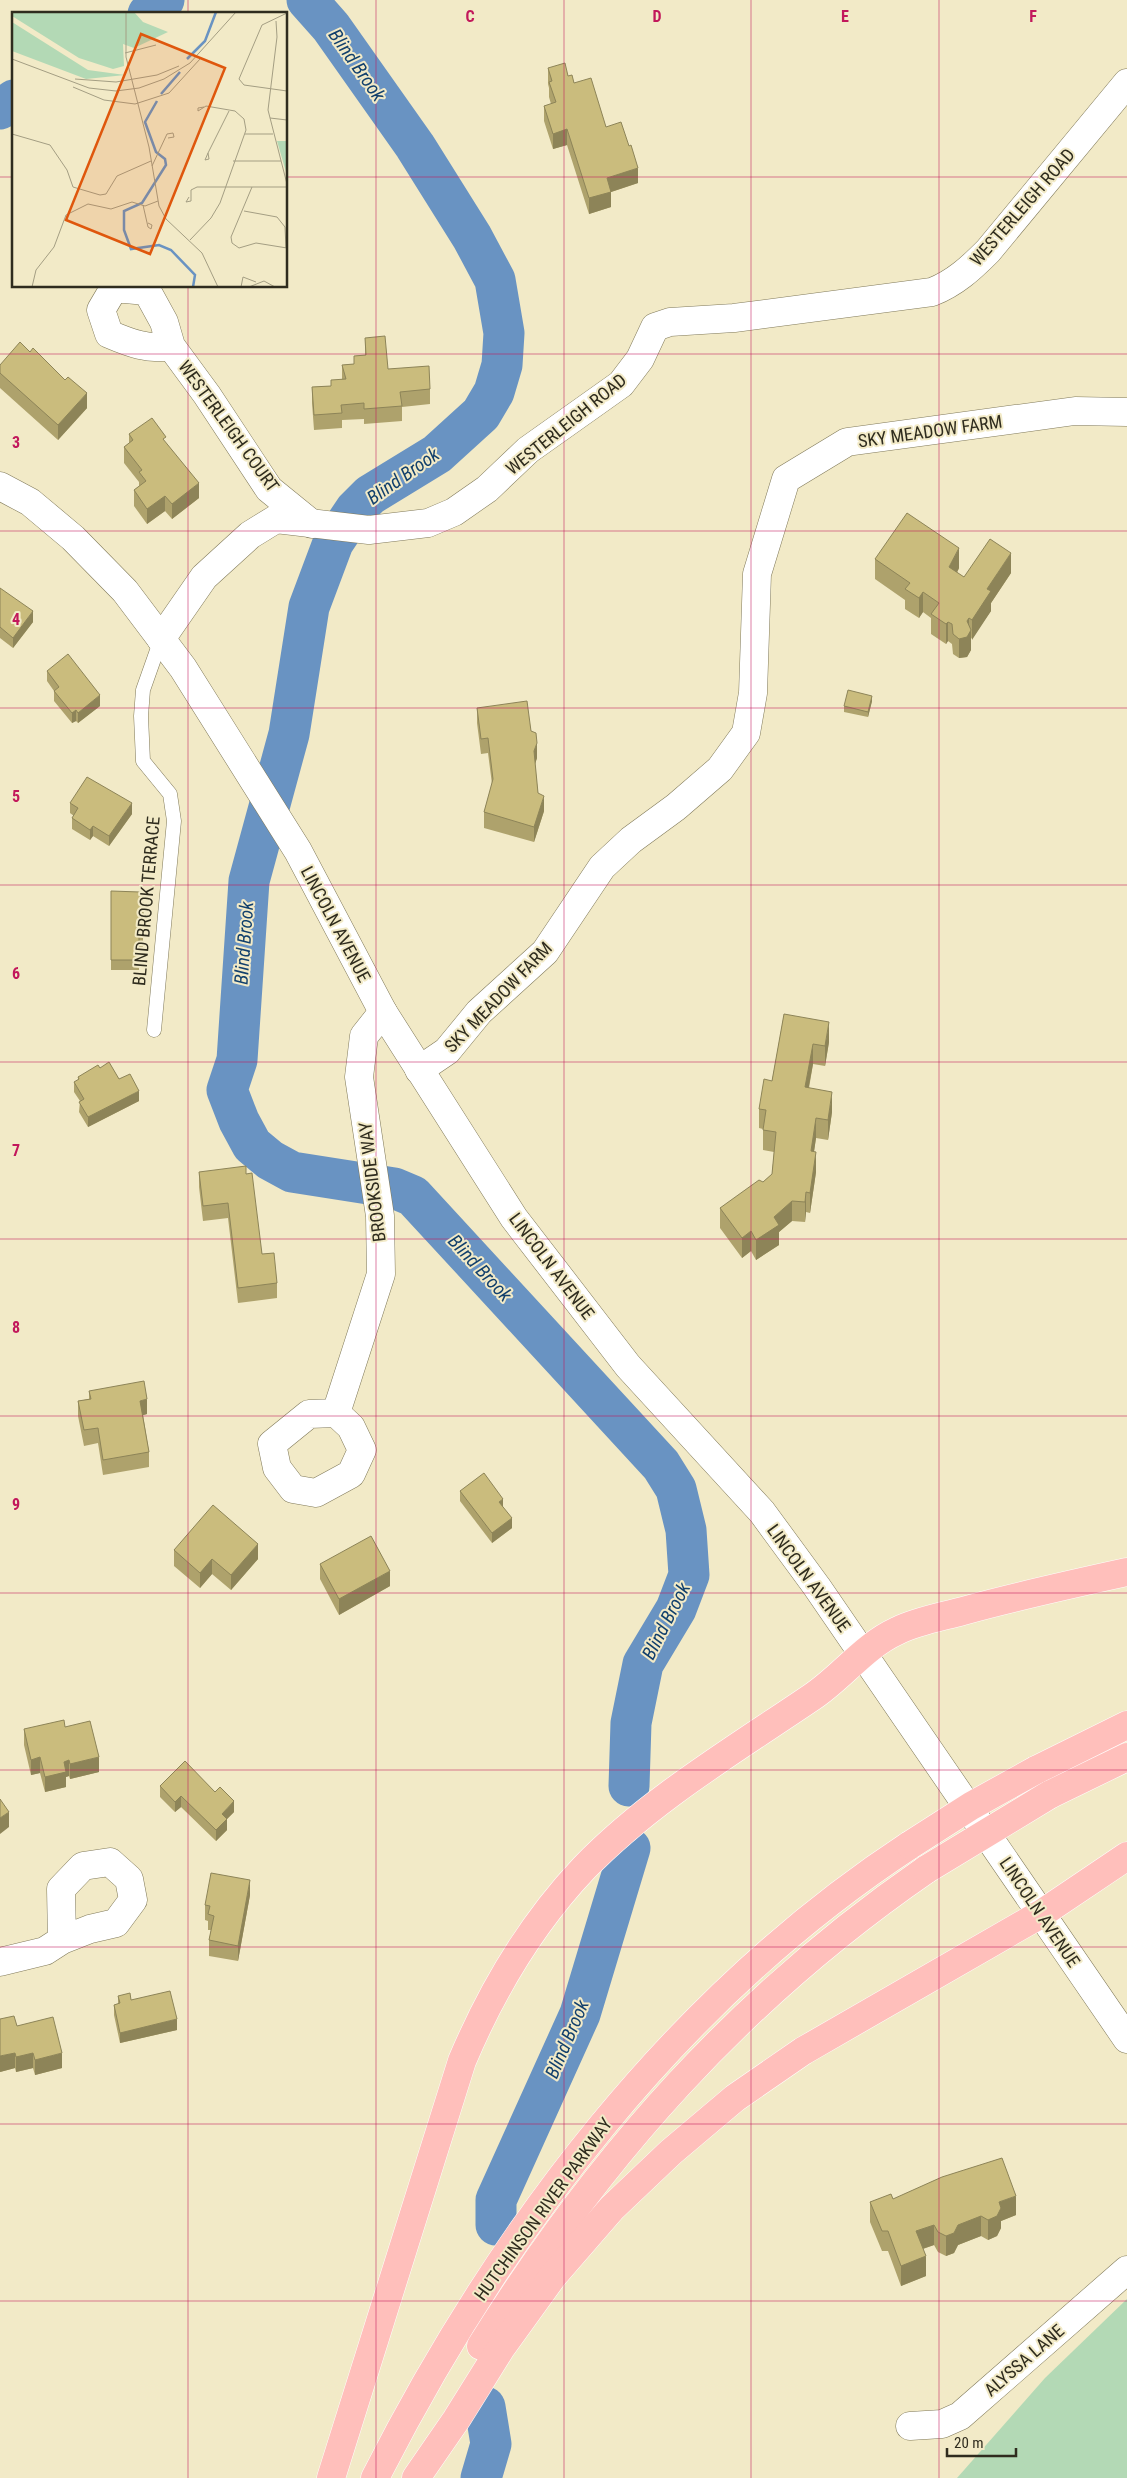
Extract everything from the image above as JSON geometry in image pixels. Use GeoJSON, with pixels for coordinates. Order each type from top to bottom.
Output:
{"type":"FeatureCollection","features":[{"type":"Feature","properties":{"kind":"highway"},"geometry":{"type":"LineString","coordinates":[[331,2478],[462,2061],[484,2011],[513,1960],[542,1917],[570,1884],[599,1853],[630,1826],[697,1775],[828,1686],[883,1638],[906,1626],[1051,1588],[1127,1572]]}},
{"type":"Feature","properties":{"kind":"highway","name":"HUTCHINSON RIVER PARKWAY"},"geometry":{"type":"LineString","coordinates":[[375,2478],[432,2372],[496,2270],[570,2166],[650,2070],[707,2011],[801,1927],[910,1845],[971,1806],[1036,1770],[1127,1725]]}},
{"type":"Feature","properties":{"kind":"highway","name":"HUTCHINSON RIVER PARKWAY"},"geometry":{"type":"LineString","coordinates":[[407,2478],[465,2373],[527,2276],[575,2208],[625,2144],[707,2052],[766,1995],[828,1942],[927,1868],[1049,1795],[1127,1757]]}},
{"type":"Feature","properties":{"kind":"highway"},"geometry":{"type":"LineString","coordinates":[[416,2478],[456,2420],[501,2348],[553,2276],[612,2208],[657,2164],[713,2116],[779,2067],[818,2042],[1041,1914],[1127,1856]]}},
{"type":"Feature","properties":{"kind":"street","name":"WESTERLEIGH ROAD"},"geometry":{"type":"LineString","coordinates":[[161,639],[204,577],[250,535],[276,519],[369,530],[428,523],[454,512],[487,489],[528,450],[621,384],[640,359],[656,327],[670,322],[734,318],[932,292],[946,287],[966,273],[988,251],[1127,83]]}},
{"type":"Feature","properties":{"kind":"street","name":"WESTERLEIGH COURT"},"geometry":{"type":"LineString","coordinates":[[171,346],[207,395],[269,488],[312,524]]}},
{"type":"Feature","properties":{"kind":"street","name":"SKY MEADOW FARM"},"geometry":{"type":"LineString","coordinates":[[419,1070],[448,1052],[479,1012],[546,952],[602,867],[631,840],[676,807],[720,769],[746,733],[754,693],[757,574],[786,479],[847,442],[1075,411],[1127,412]]}},
{"type":"Feature","properties":{"kind":"street","name":"LINCOLN AVENUE"},"geometry":{"type":"LineString","coordinates":[[0,486],[30,502],[73,538],[125,591],[183,668],[298,851],[383,1012],[514,1218],[628,1366],[762,1512],[817,1586],[1127,2039]]}},
{"type":"Feature","properties":{"kind":"street","name":"BROOKSIDE WAY"},"geometry":{"type":"LineString","coordinates":[[336,1413],[381,1274],[380,1216],[359,1077],[364,1036],[383,1012]]}},
{"type":"Feature","properties":{"kind":"street"},"geometry":{"type":"LineString","coordinates":[[0,1962],[45,1951],[62,1940]]}},
{"type":"Feature","properties":{"kind":"street","name":"ALYSSA LANE"},"geometry":{"type":"LineString","coordinates":[[910,2426],[942,2424],[960,2416],[1127,2270]]}},
{"type":"Feature","properties":{"kind":"lane","name":"BLIND BROOK TERRACE"},"geometry":{"type":"LineString","coordinates":[[154,1030],[174,821],[170,794],[143,762],[141,716],[143,690],[161,639]]}},
{"type":"Feature","properties":{"kind":"green space"},"geometry":{"type":"Polygon","coordinates":[[[1127,2299],[1127,2478],[957,2478],[1045,2378],[1127,2299]]]}},
{"type":"Feature","properties":{"kind":"building"},"geometry":{"type":"Polygon","coordinates":[[[565,63],[568,76],[572,75],[574,83],[591,78],[606,127],[621,122],[638,168],[607,178],[611,192],[589,198],[567,129],[553,134],[544,106],[556,102],[549,82],[552,81],[548,68],[565,63]]]}},
{"type":"Feature","properties":{"kind":"building"},"geometry":{"type":"Polygon","coordinates":[[[385,336],[388,369],[429,366],[430,389],[400,392],[402,406],[364,409],[364,403],[341,405],[342,413],[314,415],[312,387],[331,386],[331,380],[346,379],[342,365],[354,364],[354,356],[366,355],[365,338],[385,336]]]}},
{"type":"Feature","properties":{"kind":"building"},"geometry":{"type":"Polygon","coordinates":[[[20,342],[30,352],[33,348],[65,380],[68,377],[87,393],[58,425],[0,373],[0,365],[20,342]]]}},
{"type":"Feature","properties":{"kind":"building"},"geometry":{"type":"Polygon","coordinates":[[[152,418],[166,437],[163,439],[199,483],[172,504],[165,496],[147,509],[134,490],[146,481],[139,472],[142,470],[124,447],[133,440],[129,434],[152,418]]]}},
{"type":"Feature","properties":{"kind":"building"},"geometry":{"type":"Polygon","coordinates":[[[907,513],[959,548],[949,567],[964,577],[990,539],[1011,553],[987,589],[991,591],[972,620],[969,618],[967,621],[971,630],[967,637],[959,639],[953,634],[952,624],[948,622],[946,624],[931,614],[939,603],[923,592],[919,598],[905,589],[910,583],[875,559],[907,513]]]}},
{"type":"Feature","properties":{"kind":"building"},"geometry":{"type":"Polygon","coordinates":[[[0,588],[33,611],[13,638],[0,627],[0,588]]]}},
{"type":"Feature","properties":{"kind":"building"},"geometry":{"type":"Polygon","coordinates":[[[68,654],[100,695],[78,713],[76,710],[72,713],[54,691],[59,687],[47,671],[68,654]]]}},
{"type":"Feature","properties":{"kind":"building"},"geometry":{"type":"Polygon","coordinates":[[[848,690],[872,696],[868,712],[844,706],[848,690]]]}},
{"type":"Feature","properties":{"kind":"building"},"geometry":{"type":"Polygon","coordinates":[[[527,701],[531,731],[536,733],[537,743],[534,751],[538,793],[544,796],[534,827],[484,812],[493,779],[488,738],[481,739],[477,708],[527,701]]]}},
{"type":"Feature","properties":{"kind":"building"},"geometry":{"type":"Polygon","coordinates":[[[87,777],[132,803],[109,836],[93,826],[90,830],[72,818],[78,808],[70,803],[87,777]]]}},
{"type":"Feature","properties":{"kind":"building"},"geometry":{"type":"Polygon","coordinates":[[[111,891],[140,892],[140,902],[143,902],[143,937],[139,937],[139,960],[111,960],[111,891]]]}},
{"type":"Feature","properties":{"kind":"building"},"geometry":{"type":"Polygon","coordinates":[[[784,1014],[829,1022],[825,1046],[813,1044],[805,1087],[832,1092],[828,1120],[816,1118],[811,1151],[816,1152],[810,1193],[806,1192],[805,1202],[792,1201],[774,1217],[779,1225],[756,1240],[751,1231],[742,1238],[720,1208],[759,1180],[763,1182],[772,1174],[776,1132],[763,1130],[766,1110],[759,1109],[764,1079],[772,1081],[784,1014]]]}},
{"type":"Feature","properties":{"kind":"building"},"geometry":{"type":"Polygon","coordinates":[[[109,1062],[119,1079],[130,1074],[139,1091],[88,1117],[79,1102],[84,1099],[74,1082],[79,1079],[78,1077],[98,1065],[100,1068],[109,1062]]]}},
{"type":"Feature","properties":{"kind":"building"},"geometry":{"type":"Polygon","coordinates":[[[246,1166],[246,1174],[252,1173],[262,1254],[274,1253],[277,1283],[238,1288],[228,1203],[203,1206],[199,1172],[246,1166]]]}},
{"type":"Feature","properties":{"kind":"building"},"geometry":{"type":"Polygon","coordinates":[[[144,1381],[147,1399],[140,1401],[149,1452],[103,1460],[98,1428],[84,1430],[78,1401],[91,1399],[89,1391],[144,1381]]]}},
{"type":"Feature","properties":{"kind":"building"},"geometry":{"type":"Polygon","coordinates":[[[484,1473],[503,1499],[499,1502],[512,1518],[492,1533],[460,1491],[484,1473]]]}},
{"type":"Feature","properties":{"kind":"building"},"geometry":{"type":"Polygon","coordinates":[[[213,1505],[258,1544],[231,1575],[212,1559],[200,1573],[174,1550],[213,1505]]]}},
{"type":"Feature","properties":{"kind":"building"},"geometry":{"type":"Polygon","coordinates":[[[371,1536],[390,1571],[339,1599],[320,1564],[371,1536]]]}},
{"type":"Feature","properties":{"kind":"building"},"geometry":{"type":"Polygon","coordinates":[[[64,1720],[65,1727],[90,1721],[99,1757],[70,1764],[69,1760],[64,1762],[66,1772],[45,1777],[40,1757],[31,1760],[24,1729],[64,1720]]]}},
{"type":"Feature","properties":{"kind":"building"},"geometry":{"type":"Polygon","coordinates":[[[185,1761],[215,1792],[220,1787],[234,1801],[222,1814],[227,1819],[216,1830],[181,1796],[175,1802],[160,1786],[185,1761]]]}},
{"type":"Feature","properties":{"kind":"building"},"geometry":{"type":"Polygon","coordinates":[[[0,1799],[9,1812],[0,1818],[0,1799]]]}},
{"type":"Feature","properties":{"kind":"building"},"geometry":{"type":"Polygon","coordinates":[[[211,1873],[250,1880],[238,1946],[209,1940],[214,1916],[208,1914],[210,1906],[205,1905],[211,1873]]]}},
{"type":"Feature","properties":{"kind":"building"},"geometry":{"type":"Polygon","coordinates":[[[170,1991],[177,2019],[120,2033],[114,2005],[120,2003],[118,1996],[130,1993],[131,2000],[170,1991]]]}},
{"type":"Feature","properties":{"kind":"building"},"geometry":{"type":"Polygon","coordinates":[[[14,2016],[17,2026],[53,2017],[62,2053],[35,2060],[33,2053],[16,2057],[15,2053],[0,2056],[0,2019],[14,2016]]]}},
{"type":"Feature","properties":{"kind":"building"},"geometry":{"type":"Polygon","coordinates":[[[1002,2158],[1016,2196],[999,2202],[1001,2208],[997,2216],[988,2220],[981,2216],[958,2225],[954,2233],[946,2236],[938,2232],[934,2225],[916,2231],[926,2256],[901,2266],[888,2231],[882,2231],[870,2202],[891,2194],[893,2199],[942,2177],[1002,2158]]]}},
{"type":"Feature","properties":{"kind":"waterway","name":"Blind Brook"},"geometry":{"type":"LineString","coordinates":[[150,12],[164,0]]}},
{"type":"Feature","properties":{"kind":"waterway","name":"Blind Brook"},"geometry":{"type":"LineString","coordinates":[[307,0],[331,27],[415,146],[472,237],[495,280],[504,333],[502,365],[494,392],[481,414],[437,454],[370,495],[355,510],[333,543],[309,607],[289,734],[249,881],[237,1060],[227,1090],[239,1121],[252,1145],[270,1160],[292,1172],[394,1188],[413,1196],[661,1465],[676,1489],[686,1530],[689,1575],[676,1609],[643,1664],[631,1723],[629,1786]]}},
{"type":"Feature","properties":{"kind":"waterway","name":"Blind Brook"},"geometry":{"type":"LineString","coordinates":[[0,109],[12,101]]}},
{"type":"Feature","properties":{"kind":"waterway","name":"Blind Brook"},"geometry":{"type":"LineString","coordinates":[[496,2225],[496,2200],[580,2014],[630,1848]]}},
{"type":"Feature","properties":{"kind":"waterway","name":"Blind Brook"},"geometry":{"type":"LineString","coordinates":[[481,2478],[491,2444],[485,2407]]}}]}
